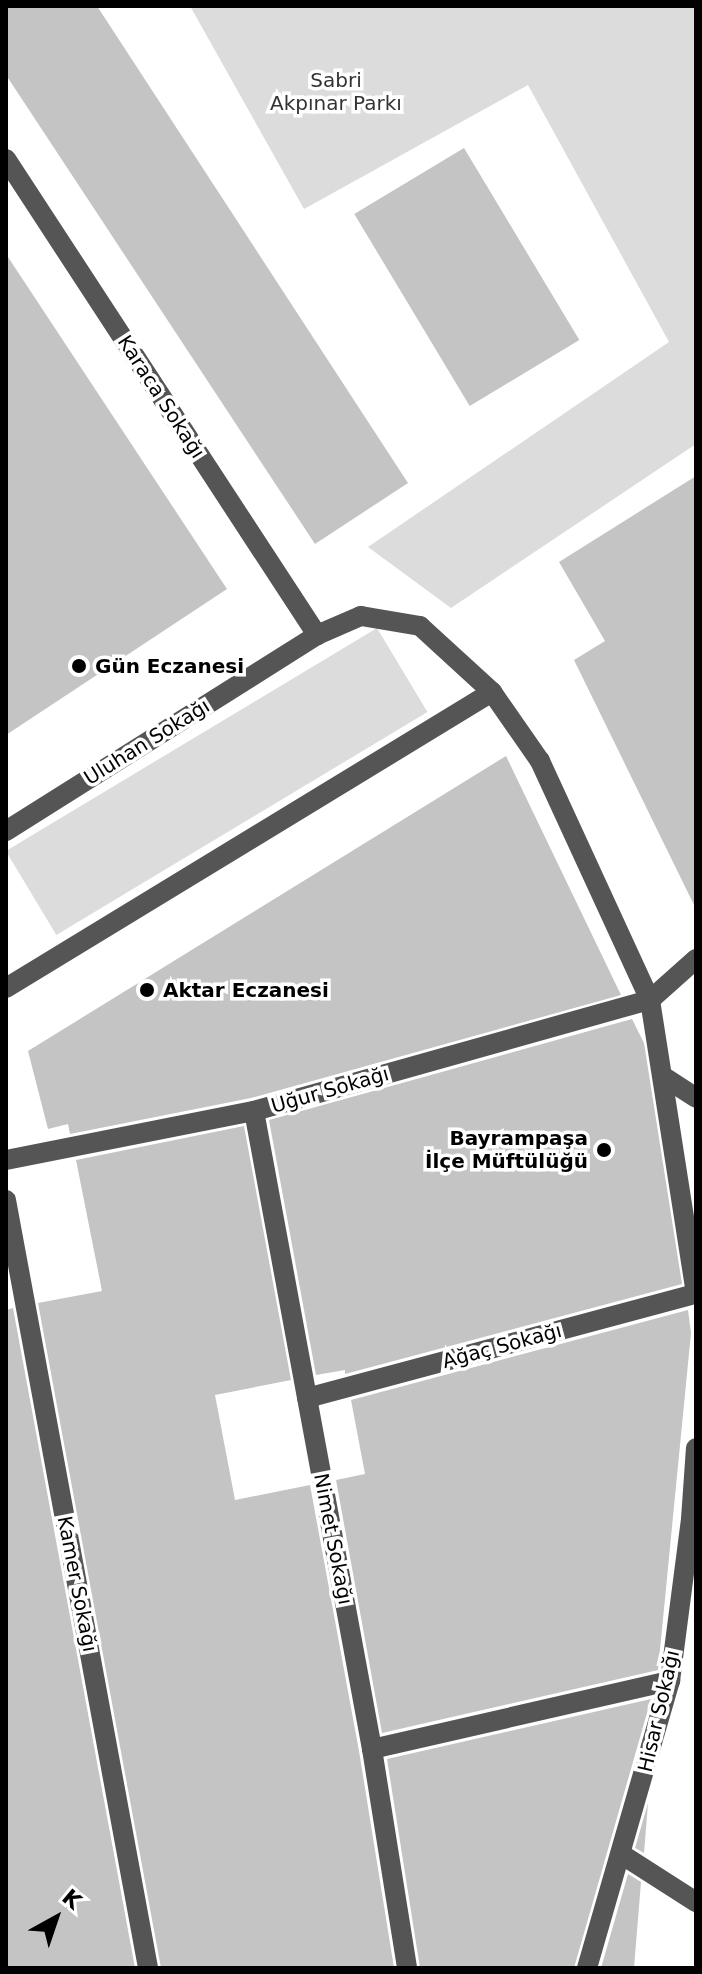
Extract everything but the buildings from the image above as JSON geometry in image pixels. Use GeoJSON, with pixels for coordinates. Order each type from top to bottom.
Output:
{"type":"FeatureCollection","features":[{"type":"Feature","properties":{"kind":"street","name":"Karaca Sokağı"},"geometry":{"type":"LineString","coordinates":[[6,159],[317,635]]}},
{"type":"Feature","properties":{"kind":"street","name":"Uluhan Sokağı"},"geometry":{"type":"LineString","coordinates":[[6,831],[317,635],[361,616],[420,626],[492,692],[540,761],[650,1000]]}},
{"type":"Feature","properties":{"kind":"street"},"geometry":{"type":"LineString","coordinates":[[6,988],[492,692]]}},
{"type":"Feature","properties":{"kind":"street"},"geometry":{"type":"LineString","coordinates":[[696,959],[650,1000],[696,1293]]}},
{"type":"Feature","properties":{"kind":"street","name":"Uğur Sokağı"},"geometry":{"type":"LineString","coordinates":[[6,1160],[254,1111],[650,1000]]}},
{"type":"Feature","properties":{"kind":"street"},"geometry":{"type":"LineString","coordinates":[[664,1077],[696,1098]]}},
{"type":"Feature","properties":{"kind":"street","name":"Nimet Sokağı"},"geometry":{"type":"LineString","coordinates":[[254,1111],[372,1749],[407,1968]]}},
{"type":"Feature","properties":{"kind":"street","name":"Kamer Sokağı"},"geometry":{"type":"LineString","coordinates":[[6,1200],[148,1968]]}},
{"type":"Feature","properties":{"kind":"street","name":"Ağaç Sokağı"},"geometry":{"type":"LineString","coordinates":[[307,1398],[696,1293]]}},
{"type":"Feature","properties":{"kind":"street","name":"Hisar Sokağı"},"geometry":{"type":"LineString","coordinates":[[587,1968],[670,1681],[694,1520],[696,1448]]}},
{"type":"Feature","properties":{"kind":"street"},"geometry":{"type":"LineString","coordinates":[[372,1749],[670,1681]]}},
{"type":"Feature","properties":{"kind":"street"},"geometry":{"type":"LineString","coordinates":[[621,1854],[696,1902]]}},
{"type":"Feature","properties":{"kind":"green space","name":"Sabri Akpınar Parkı"},"geometry":{"type":"Polygon","coordinates":[[[190,6],[696,6],[696,444],[451,608],[368,547],[669,342],[528,85],[304,209],[190,6]]]}},
{"type":"Feature","properties":{"kind":"green space"},"geometry":{"type":"Polygon","coordinates":[[[377,628],[427,712],[56,935],[6,851],[377,628]]]}},
{"type":"Feature","properties":{"kind":"place","name":"Gün Eczanesi"},"geometry":{"type":"Point","coordinates":[79,666]}},
{"type":"Feature","properties":{"kind":"place","name":"Aktar Eczanesi"},"geometry":{"type":"Point","coordinates":[147,990]}},
{"type":"Feature","properties":{"kind":"place","name":"Bayrampaşa İlçe Müftülüğü"},"geometry":{"type":"Point","coordinates":[604,1150]}}]}
